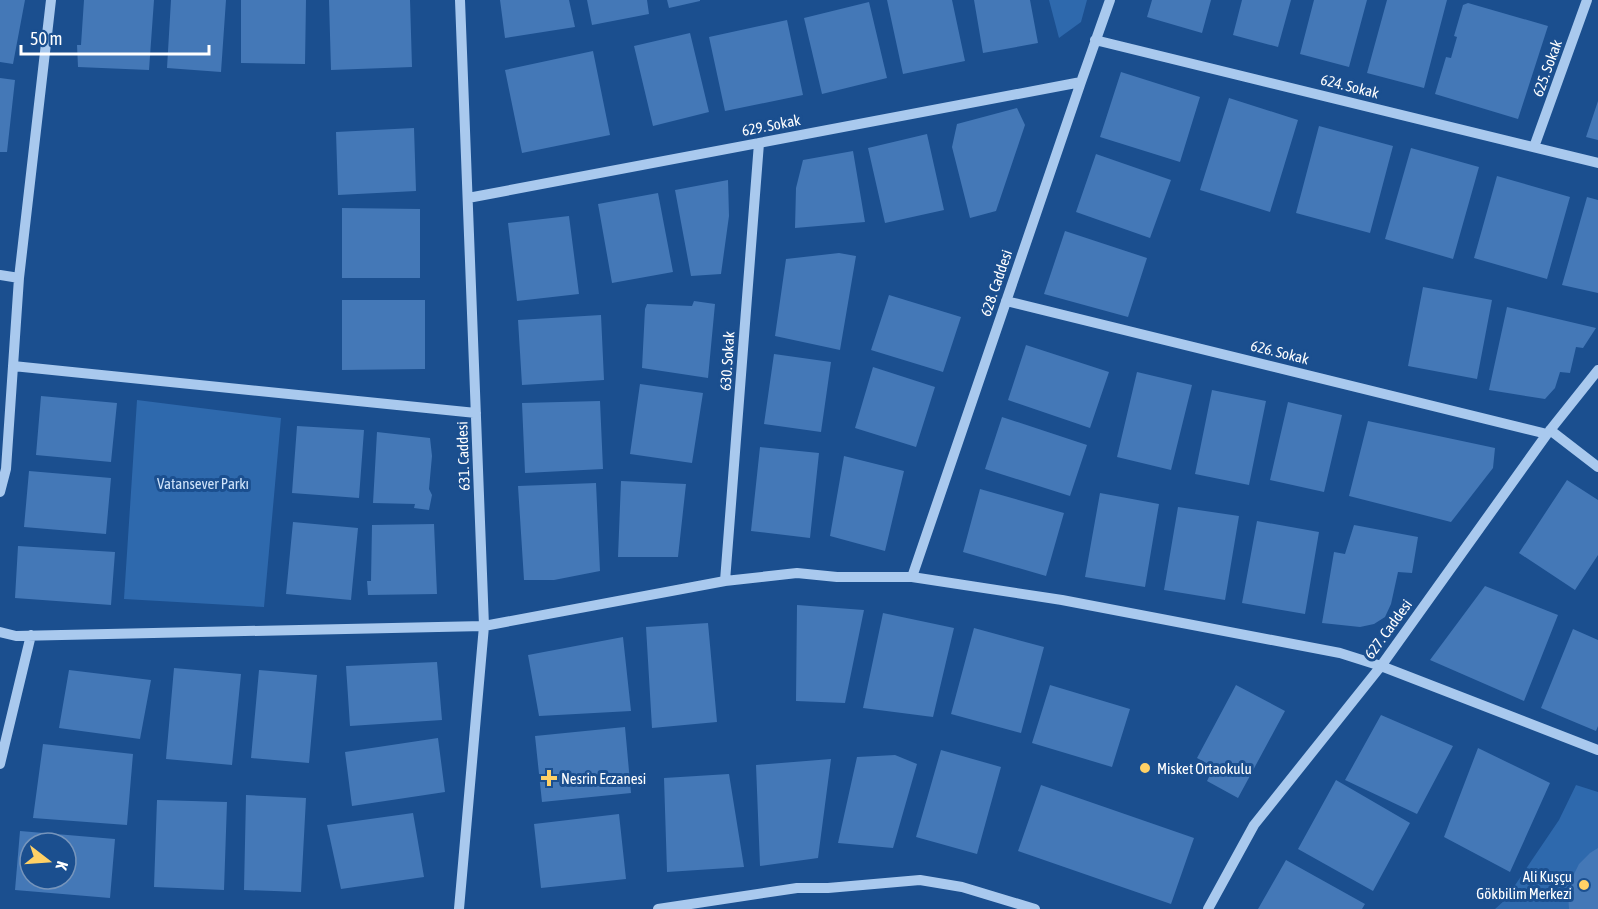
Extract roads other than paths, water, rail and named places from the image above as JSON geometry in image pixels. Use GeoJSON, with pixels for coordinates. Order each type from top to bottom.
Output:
{"type":"FeatureCollection","features":[{"type":"Feature","properties":{"kind":"street"},"geometry":{"type":"LineString","coordinates":[[0,492],[6,469],[19,278],[51,0]]}},
{"type":"Feature","properties":{"kind":"street","name":"631. Caddesi"},"geometry":{"type":"LineString","coordinates":[[459,909],[484,626],[460,0]]}},
{"type":"Feature","properties":{"kind":"street","name":"628. Caddesi"},"geometry":{"type":"LineString","coordinates":[[912,577],[1110,0]]}},
{"type":"Feature","properties":{"kind":"street","name":"625. Sokak"},"geometry":{"type":"LineString","coordinates":[[1534,147],[1587,0]]}},
{"type":"Feature","properties":{"kind":"street","name":"624. Sokak"},"geometry":{"type":"LineString","coordinates":[[1095,40],[1598,163]]}},
{"type":"Feature","properties":{"kind":"street","name":"629. Sokak"},"geometry":{"type":"LineString","coordinates":[[468,198],[1080,82]]}},
{"type":"Feature","properties":{"kind":"street","name":"630. Sokak"},"geometry":{"type":"LineString","coordinates":[[724,581],[759,143]]}},
{"type":"Feature","properties":{"kind":"street"},"geometry":{"type":"LineString","coordinates":[[0,275],[19,278]]}},
{"type":"Feature","properties":{"kind":"street","name":"626. Sokak"},"geometry":{"type":"LineString","coordinates":[[1006,301],[1549,432]]}},
{"type":"Feature","properties":{"kind":"street"},"geometry":{"type":"LineString","coordinates":[[13,366],[476,412]]}},
{"type":"Feature","properties":{"kind":"street","name":"627. Caddesi"},"geometry":{"type":"LineString","coordinates":[[1208,909],[1254,825],[1381,666],[1549,432],[1598,370]]}},
{"type":"Feature","properties":{"kind":"street"},"geometry":{"type":"LineString","coordinates":[[1549,432],[1598,466]]}},
{"type":"Feature","properties":{"kind":"street"},"geometry":{"type":"LineString","coordinates":[[0,632],[16,636],[484,626],[724,581],[797,573],[837,577],[912,577],[1062,600],[1340,652],[1598,750]]}},
{"type":"Feature","properties":{"kind":"street"},"geometry":{"type":"LineString","coordinates":[[0,764],[31,635]]}},
{"type":"Feature","properties":{"kind":"street"},"geometry":{"type":"LineString","coordinates":[[658,909],[797,888],[828,888],[920,880],[962,887],[1035,909]]}},
{"type":"Feature","properties":{"kind":"place","name":"Misket Ortaokulu"},"geometry":{"type":"Point","coordinates":[1145,768]}},
{"type":"Feature","properties":{"kind":"place","name":"Nesrin Eczanesi"},"geometry":{"type":"Point","coordinates":[549,778]}},
{"type":"Feature","properties":{"kind":"place","name":"Ali Kuşçu Gökbilim Merkezi"},"geometry":{"type":"Point","coordinates":[1584,885]}},
{"type":"Feature","properties":{"kind":"park label","name":"Vatansever Parkı"},"geometry":{"type":"Point","coordinates":[203,483]}}]}
